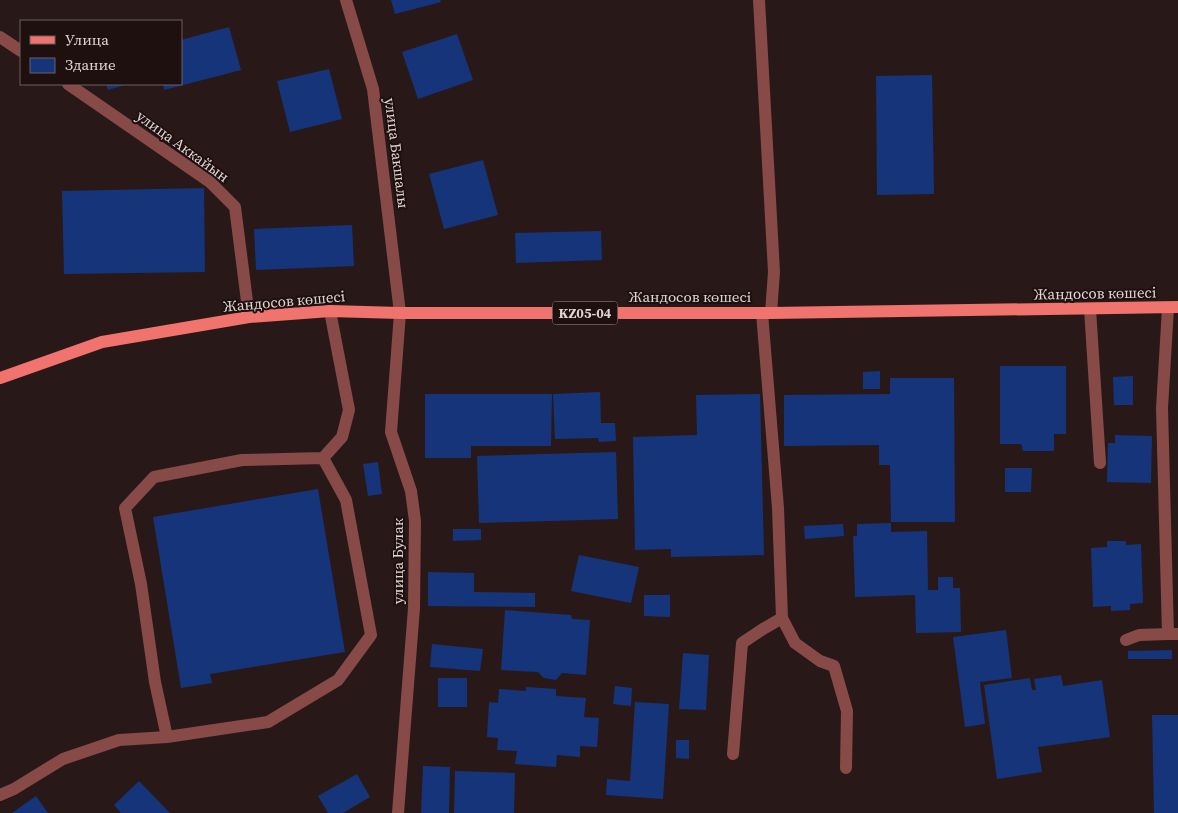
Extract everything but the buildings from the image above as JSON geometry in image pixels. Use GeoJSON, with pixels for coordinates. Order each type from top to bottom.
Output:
{"type":"FeatureCollection","features":[{"type":"Feature","properties":{"kind":"main road","name":"Жандосов көшесі"},"geometry":{"type":"LineString","coordinates":[[0,378],[102,342],[248,317],[330,311],[400,313],[767,313],[1173,308]]}},
{"type":"Feature","properties":{"kind":"street","name":"улица Бакшалы"},"geometry":{"type":"LineString","coordinates":[[346,0],[372,89],[400,313]]}},
{"type":"Feature","properties":{"kind":"street"},"geometry":{"type":"LineString","coordinates":[[759,0],[774,272],[767,313],[782,618],[795,643],[820,661],[834,666],[847,711],[846,768]]}},
{"type":"Feature","properties":{"kind":"street"},"geometry":{"type":"LineString","coordinates":[[0,37],[20,50]]}},
{"type":"Feature","properties":{"kind":"street","name":"улица Аккайын"},"geometry":{"type":"LineString","coordinates":[[69,85],[210,182],[235,207],[248,317]]}},
{"type":"Feature","properties":{"kind":"street"},"geometry":{"type":"LineString","coordinates":[[1126,640],[1139,635],[1173,634],[1162,408],[1173,308]]}},
{"type":"Feature","properties":{"kind":"street"},"geometry":{"type":"LineString","coordinates":[[1090,309],[1100,463]]}},
{"type":"Feature","properties":{"kind":"street"},"geometry":{"type":"LineString","coordinates":[[166,737],[155,682],[141,584],[125,508],[154,477],[242,460],[323,458],[342,437],[349,410],[330,311]]}},
{"type":"Feature","properties":{"kind":"street","name":"улица Булак"},"geometry":{"type":"LineString","coordinates":[[398,813],[414,608],[415,521],[411,491],[391,432],[400,313]]}},
{"type":"Feature","properties":{"kind":"street"},"geometry":{"type":"LineString","coordinates":[[0,795],[14,789],[63,759],[119,740],[166,737],[268,722],[338,680],[371,635],[346,500],[323,458]]}},
{"type":"Feature","properties":{"kind":"street"},"geometry":{"type":"LineString","coordinates":[[733,754],[742,643],[763,628],[782,618]]}}]}
